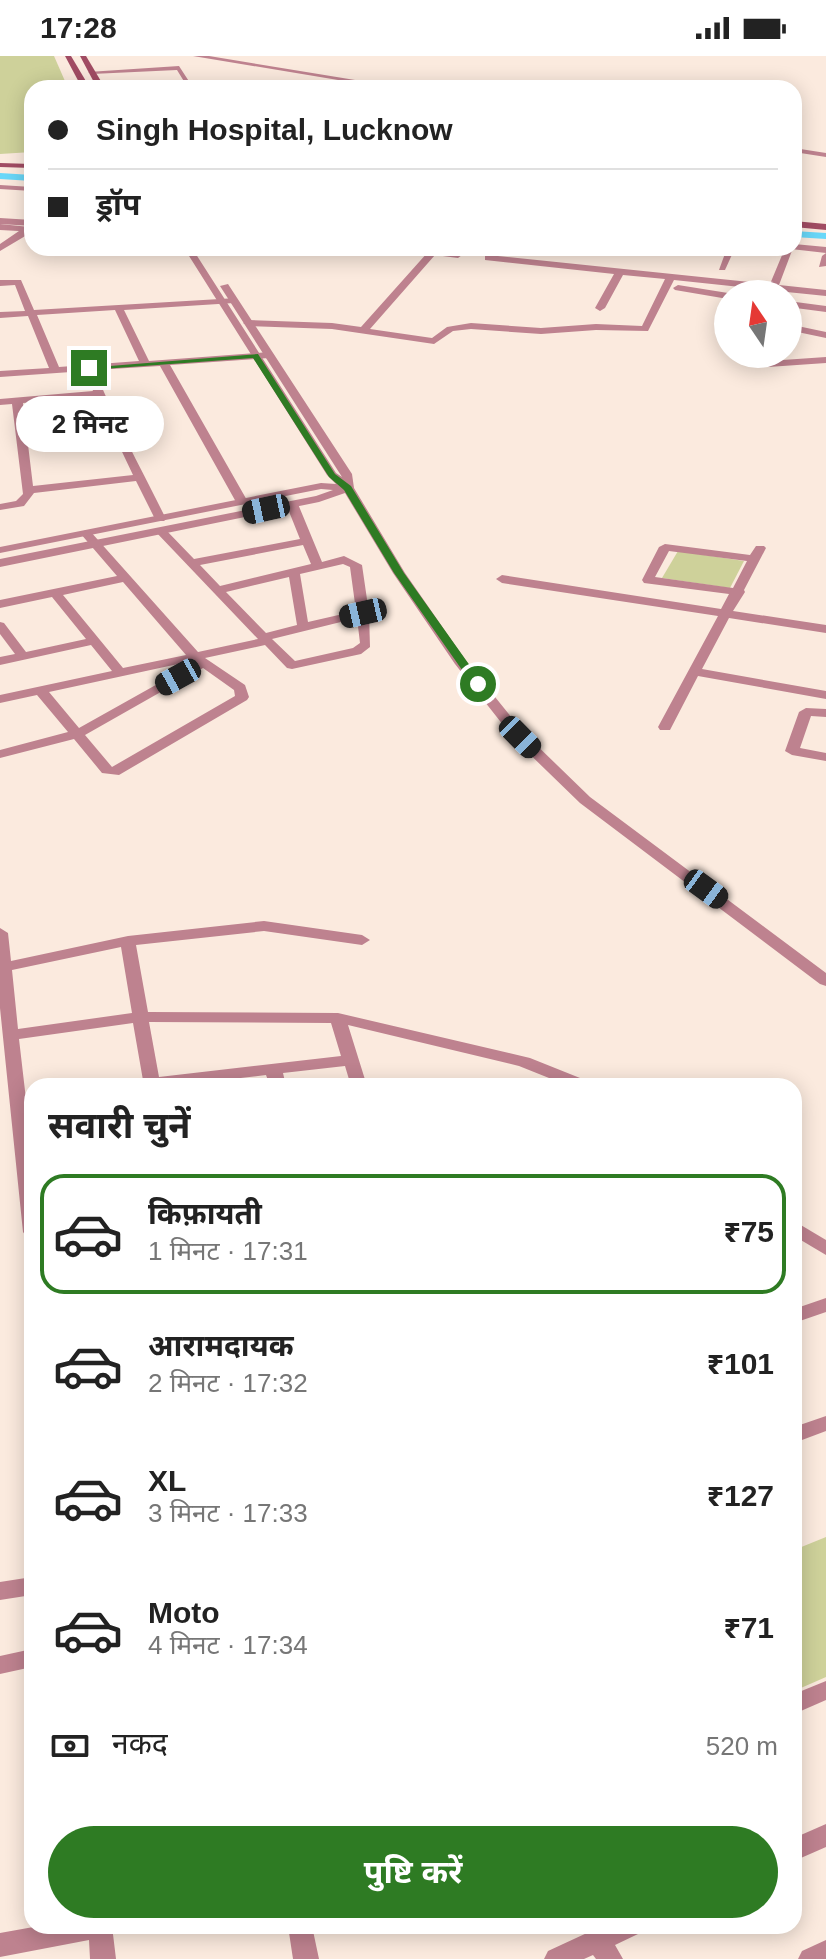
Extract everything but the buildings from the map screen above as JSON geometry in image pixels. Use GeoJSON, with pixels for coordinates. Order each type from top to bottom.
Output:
{"type":"FeatureCollection","features":[{"type":"Feature","properties":{"kind":"main road"},"geometry":{"type":"LineString","coordinates":[[68,56],[82,80]]}},
{"type":"Feature","properties":{"kind":"main road"},"geometry":{"type":"LineString","coordinates":[[83,56],[96,80]]}},
{"type":"Feature","properties":{"kind":"main road"},"geometry":{"type":"LineString","coordinates":[[0,157],[24,158]]}},
{"type":"Feature","properties":{"kind":"main road"},"geometry":{"type":"LineString","coordinates":[[0,165],[24,166]]}},
{"type":"Feature","properties":{"kind":"main road"},"geometry":{"type":"LineString","coordinates":[[802,222],[826,224]]}},
{"type":"Feature","properties":{"kind":"street"},"geometry":{"type":"LineString","coordinates":[[196,56],[349,80]]}},
{"type":"Feature","properties":{"kind":"street"},"geometry":{"type":"LineString","coordinates":[[92,72],[179,68],[186,80]]}},
{"type":"Feature","properties":{"kind":"street"},"geometry":{"type":"LineString","coordinates":[[802,151],[826,155]]}},
{"type":"Feature","properties":{"kind":"street"},"geometry":{"type":"LineString","coordinates":[[0,187],[24,188]]}},
{"type":"Feature","properties":{"kind":"street"},"geometry":{"type":"LineString","coordinates":[[0,222],[24,224]]}},
{"type":"Feature","properties":{"kind":"street"},"geometry":{"type":"LineString","coordinates":[[0,248],[24,230]]}},
{"type":"Feature","properties":{"kind":"street"},"geometry":{"type":"LineString","coordinates":[[802,250],[825,257]]}},
{"type":"Feature","properties":{"kind":"street"},"geometry":{"type":"LineString","coordinates":[[193,256],[332,475],[348,488],[399,573],[452,651],[520,737],[585,800],[826,981]]}},
{"type":"Feature","properties":{"kind":"street"},"geometry":{"type":"LineString","coordinates":[[205,256],[347,474],[348,488]]}},
{"type":"Feature","properties":{"kind":"street"},"geometry":{"type":"LineString","coordinates":[[363,331],[427,256]]}},
{"type":"Feature","properties":{"kind":"street"},"geometry":{"type":"LineString","coordinates":[[722,268],[727,256]]}},
{"type":"Feature","properties":{"kind":"street"},"geometry":{"type":"LineString","coordinates":[[777,280],[788,256]]}},
{"type":"Feature","properties":{"kind":"street"},"geometry":{"type":"LineString","coordinates":[[488,258],[620,272],[714,293]]}},
{"type":"Feature","properties":{"kind":"street"},"geometry":{"type":"LineString","coordinates":[[600,308],[620,272]]}},
{"type":"Feature","properties":{"kind":"street"},"geometry":{"type":"LineString","coordinates":[[0,283],[18,282],[55,370]]}},
{"type":"Feature","properties":{"kind":"street"},"geometry":{"type":"LineString","coordinates":[[669,282],[714,286]]}},
{"type":"Feature","properties":{"kind":"street"},"geometry":{"type":"LineString","coordinates":[[248,323],[278,321],[434,341],[450,329],[471,326],[541,331],[596,327],[645,329],[669,282]]}},
{"type":"Feature","properties":{"kind":"street"},"geometry":{"type":"LineString","coordinates":[[802,292],[826,293]]}},
{"type":"Feature","properties":{"kind":"street"},"geometry":{"type":"LineString","coordinates":[[0,315],[234,300]]}},
{"type":"Feature","properties":{"kind":"street"},"geometry":{"type":"LineString","coordinates":[[118,307],[145,363]]}},
{"type":"Feature","properties":{"kind":"street"},"geometry":{"type":"LineString","coordinates":[[820,319],[826,335]]}},
{"type":"Feature","properties":{"kind":"street"},"geometry":{"type":"LineString","coordinates":[[0,374],[269,355]]}},
{"type":"Feature","properties":{"kind":"street"},"geometry":{"type":"LineString","coordinates":[[802,362],[826,360]]}},
{"type":"Feature","properties":{"kind":"street"},"geometry":{"type":"LineString","coordinates":[[163,362],[242,502]]}},
{"type":"Feature","properties":{"kind":"street"},"geometry":{"type":"LineString","coordinates":[[89,368],[161,525],[192,563],[265,639],[292,665],[357,651],[366,644],[356,565],[344,560],[218,590]]}},
{"type":"Feature","properties":{"kind":"street"},"geometry":{"type":"LineString","coordinates":[[0,402],[99,394]]}},
{"type":"Feature","properties":{"kind":"street"},"geometry":{"type":"LineString","coordinates":[[0,507],[27,500],[29,490],[17,400]]}},
{"type":"Feature","properties":{"kind":"street"},"geometry":{"type":"LineString","coordinates":[[29,490],[141,477]]}},
{"type":"Feature","properties":{"kind":"street"},"geometry":{"type":"LineString","coordinates":[[0,563],[96,544],[242,502],[321,486],[348,488]]}},
{"type":"Feature","properties":{"kind":"street"},"geometry":{"type":"LineString","coordinates":[[0,550],[86,533],[161,525],[292,504],[348,488]]}},
{"type":"Feature","properties":{"kind":"street"},"geometry":{"type":"LineString","coordinates":[[292,504],[318,567]]}},
{"type":"Feature","properties":{"kind":"street"},"geometry":{"type":"LineString","coordinates":[[41,691],[107,770],[114,772],[242,697],[240,688],[199,660],[86,533]]}},
{"type":"Feature","properties":{"kind":"street"},"geometry":{"type":"LineString","coordinates":[[192,563],[306,541]]}},
{"type":"Feature","properties":{"kind":"street"},"geometry":{"type":"LineString","coordinates":[[637,599],[665,547],[758,554],[665,727]]}},
{"type":"Feature","properties":{"kind":"street"},"geometry":{"type":"LineString","coordinates":[[294,574],[303,627]]}},
{"type":"Feature","properties":{"kind":"street"},"geometry":{"type":"LineString","coordinates":[[0,604],[125,578]]}},
{"type":"Feature","properties":{"kind":"street"},"geometry":{"type":"LineString","coordinates":[[502,579],[826,629]]}},
{"type":"Feature","properties":{"kind":"street"},"geometry":{"type":"LineString","coordinates":[[648,580],[739,592]]}},
{"type":"Feature","properties":{"kind":"street"},"geometry":{"type":"LineString","coordinates":[[54,592],[120,673]]}},
{"type":"Feature","properties":{"kind":"street"},"geometry":{"type":"LineString","coordinates":[[0,699],[120,673],[199,660],[303,627],[363,613]]}},
{"type":"Feature","properties":{"kind":"street"},"geometry":{"type":"LineString","coordinates":[[0,626],[23,656]]}},
{"type":"Feature","properties":{"kind":"street"},"geometry":{"type":"LineString","coordinates":[[0,661],[94,641]]}},
{"type":"Feature","properties":{"kind":"street"},"geometry":{"type":"LineString","coordinates":[[0,754],[79,733],[199,660]]}},
{"type":"Feature","properties":{"kind":"street"},"geometry":{"type":"LineString","coordinates":[[696,672],[822,694],[826,680]]}},
{"type":"Feature","properties":{"kind":"street"},"geometry":{"type":"LineString","coordinates":[[826,713],[806,712],[792,751],[826,757]]}},
{"type":"Feature","properties":{"kind":"street"},"geometry":{"type":"LineString","coordinates":[[5,967],[128,941],[264,926],[362,940]]}},
{"type":"Feature","properties":{"kind":"street"},"geometry":{"type":"LineString","coordinates":[[0,933],[12,1035],[7,1063],[24,1178]]}},
{"type":"Feature","properties":{"kind":"street"},"geometry":{"type":"LineString","coordinates":[[128,941],[151,1078]]}},
{"type":"Feature","properties":{"kind":"street"},"geometry":{"type":"LineString","coordinates":[[12,1035],[140,1017],[338,1018],[524,1062],[564,1078]]}},
{"type":"Feature","properties":{"kind":"street"},"geometry":{"type":"LineString","coordinates":[[338,1018],[357,1078]]}},
{"type":"Feature","properties":{"kind":"street"},"geometry":{"type":"LineString","coordinates":[[276,1078],[351,1060]]}},
{"type":"Feature","properties":{"kind":"street"},"geometry":{"type":"LineString","coordinates":[[802,1232],[826,1249]]}},
{"type":"Feature","properties":{"kind":"street"},"geometry":{"type":"LineString","coordinates":[[802,1313],[826,1305]]}},
{"type":"Feature","properties":{"kind":"street"},"geometry":{"type":"LineString","coordinates":[[802,1432],[826,1423]]}},
{"type":"Feature","properties":{"kind":"street"},"geometry":{"type":"LineString","coordinates":[[0,1591],[24,1587]]}},
{"type":"Feature","properties":{"kind":"street"},"geometry":{"type":"LineString","coordinates":[[0,1665],[24,1660]]}},
{"type":"Feature","properties":{"kind":"street"},"geometry":{"type":"LineString","coordinates":[[802,1700],[826,1690]]}},
{"type":"Feature","properties":{"kind":"street"},"geometry":{"type":"LineString","coordinates":[[802,1846],[826,1835]]}},
{"type":"Feature","properties":{"kind":"street"},"geometry":{"type":"LineString","coordinates":[[0,1945],[58,1934]]}},
{"type":"Feature","properties":{"kind":"street"},"geometry":{"type":"LineString","coordinates":[[101,1934],[103,1959]]}},
{"type":"Feature","properties":{"kind":"street"},"geometry":{"type":"LineString","coordinates":[[301,1934],[306,1959]]}},
{"type":"Feature","properties":{"kind":"street"},"geometry":{"type":"LineString","coordinates":[[557,1959],[604,1950],[621,1934]]}},
{"type":"Feature","properties":{"kind":"street"},"geometry":{"type":"LineString","coordinates":[[811,1959],[826,1952]]}},
{"type":"Feature","properties":{"kind":"green space"},"geometry":{"type":"Polygon","coordinates":[[[0,56],[54,56],[64,80],[24,80],[24,152],[0,154],[0,56]]]}},
{"type":"Feature","properties":{"kind":"green space"},"geometry":{"type":"Polygon","coordinates":[[[678,551],[744,561],[730,588],[662,578],[678,551]]]}},
{"type":"Feature","properties":{"kind":"green space"},"geometry":{"type":"Polygon","coordinates":[[[826,1537],[826,1677],[802,1688],[802,1547],[826,1537]]]}},
{"type":"Feature","properties":{"kind":"waterway"},"geometry":{"type":"LineString","coordinates":[[0,176],[24,178]]}},
{"type":"Feature","properties":{"kind":"waterway"},"geometry":{"type":"LineString","coordinates":[[802,234],[826,236]]}},
{"type":"Feature","properties":{"kind":"route"},"geometry":{"type":"LineString","coordinates":[[89,368],[255,355],[332,475],[348,488],[399,573],[478,684]]}}]}
